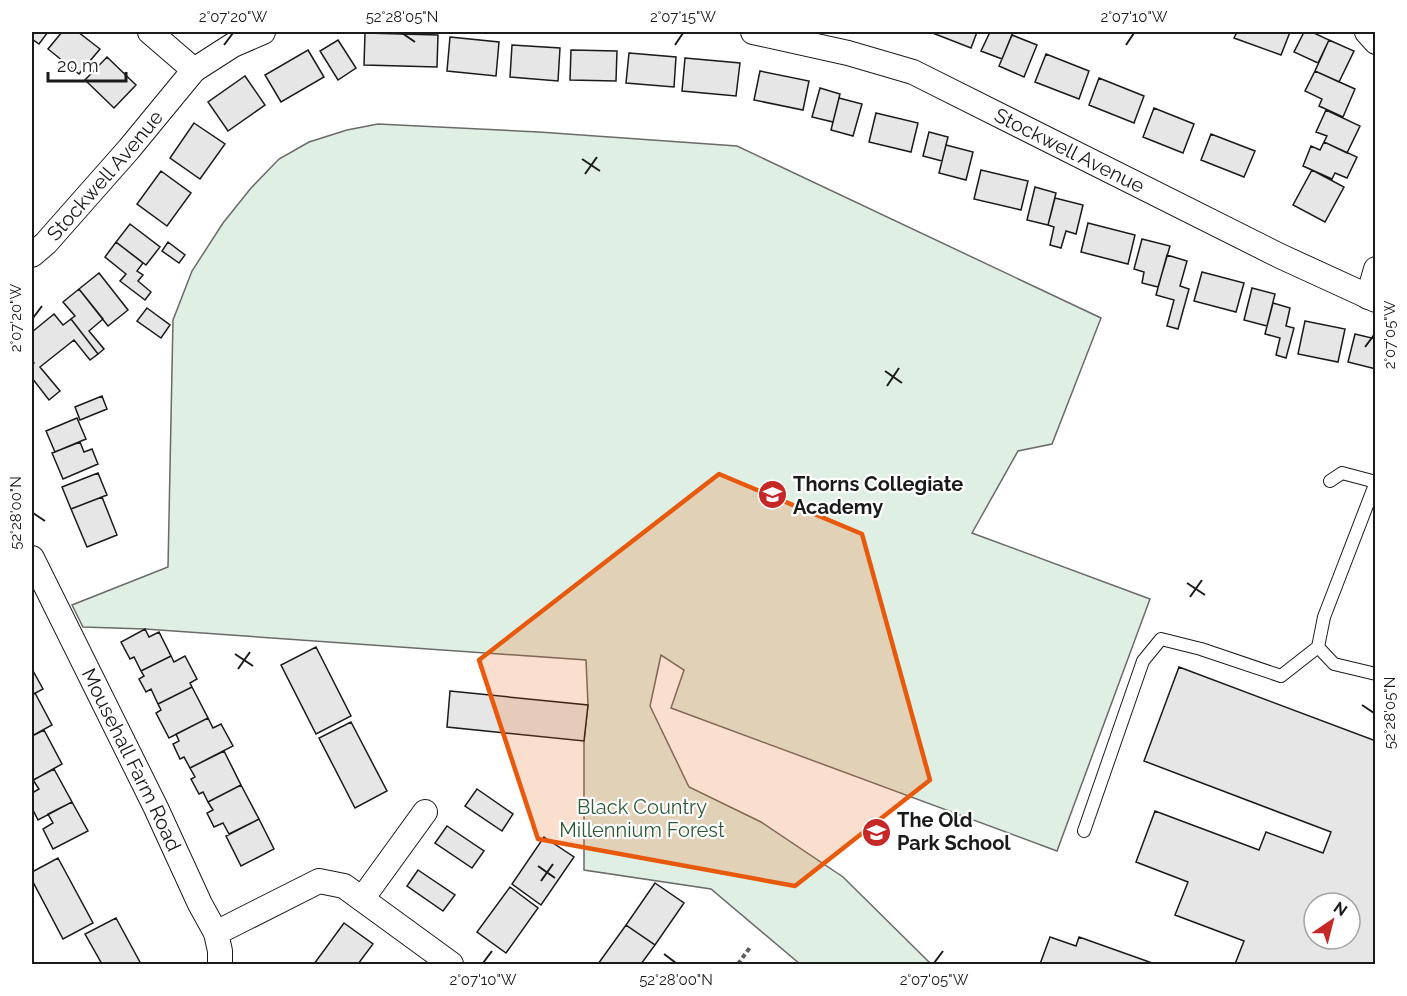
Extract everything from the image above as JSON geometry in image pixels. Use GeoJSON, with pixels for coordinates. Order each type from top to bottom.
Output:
{"type":"FeatureCollection","features":[{"type":"Feature","properties":{"kind":"street"},"geometry":{"type":"LineString","coordinates":[[150,32],[194,70]]}},
{"type":"Feature","properties":{"kind":"street","name":"Stockwell Avenue"},"geometry":{"type":"LineString","coordinates":[[32,255],[46,243],[129,149],[194,70],[233,45],[263,32]]}},
{"type":"Feature","properties":{"kind":"street","name":"Stockwell Avenue"},"geometry":{"type":"LineString","coordinates":[[753,32],[848,53],[913,72],[1281,256],[1372,298]]}},
{"type":"Feature","properties":{"kind":"street"},"geometry":{"type":"LineString","coordinates":[[1367,32],[1376,42]]}},
{"type":"Feature","properties":{"kind":"street"},"geometry":{"type":"LineString","coordinates":[[1372,298],[1376,269]]}},
{"type":"Feature","properties":{"kind":"street","name":"Mousehall Farm Road"},"geometry":{"type":"LineString","coordinates":[[32,558],[216,933],[220,964]]}},
{"type":"Feature","properties":{"kind":"street"},"geometry":{"type":"LineString","coordinates":[[362,899],[425,812]]}},
{"type":"Feature","properties":{"kind":"street"},"geometry":{"type":"LineString","coordinates":[[216,933],[319,882],[344,886],[451,964]]}},
{"type":"Feature","properties":{"kind":"lane"},"geometry":{"type":"LineString","coordinates":[[1084,831],[1143,661],[1161,639],[1201,649],[1281,676],[1318,647],[1324,617],[1376,482],[1342,473],[1330,481]]}},
{"type":"Feature","properties":{"kind":"lane"},"geometry":{"type":"LineString","coordinates":[[1318,647],[1334,664],[1376,674]]}},
{"type":"Feature","properties":{"kind":"path"},"geometry":{"type":"LineString","coordinates":[[738,964],[751,946]]}},
{"type":"Feature","properties":{"kind":"highlighted area"},"geometry":{"type":"Polygon","coordinates":[[[719,474],[862,534],[930,780],[795,886],[538,839],[479,660],[719,474]]]}},
{"type":"Feature","properties":{"kind":"green space","name":"Thorns Collegiate Academy"},"geometry":{"type":"Polygon","coordinates":[[[378,124],[539,132],[737,146],[1101,318],[1052,444],[1018,451],[972,533],[1150,599],[1057,851],[671,708],[684,670],[661,655],[650,706],[689,787],[761,822],[843,877],[931,964],[800,964],[711,889],[584,870],[584,741],[588,705],[586,660],[145,629],[83,627],[72,605],[168,567],[173,320],[192,271],[223,223],[251,188],[279,159],[309,142],[347,130],[378,124]]]}},
{"type":"Feature","properties":{"kind":"building"},"geometry":{"type":"Polygon","coordinates":[[[32,32],[48,32],[39,44],[32,39],[32,32]]]}},
{"type":"Feature","properties":{"kind":"building"},"geometry":{"type":"Polygon","coordinates":[[[62,32],[78,32],[100,49],[79,74],[48,49],[62,32]]]}},
{"type":"Feature","properties":{"kind":"building"},"geometry":{"type":"Polygon","coordinates":[[[930,32],[977,32],[971,48],[930,32]]]}},
{"type":"Feature","properties":{"kind":"building"},"geometry":{"type":"Polygon","coordinates":[[[990,32],[1013,32],[1002,59],[981,51],[990,32]]]}},
{"type":"Feature","properties":{"kind":"building"},"geometry":{"type":"Polygon","coordinates":[[[1237,32],[1290,32],[1281,55],[1234,38],[1237,32]]]}},
{"type":"Feature","properties":{"kind":"building"},"geometry":{"type":"Polygon","coordinates":[[[1304,32],[1312,32],[1329,40],[1318,63],[1294,52],[1304,32]]]}},
{"type":"Feature","properties":{"kind":"building"},"geometry":{"type":"Polygon","coordinates":[[[365,33],[438,35],[437,67],[364,65],[365,33]]]}},
{"type":"Feature","properties":{"kind":"building"},"geometry":{"type":"Polygon","coordinates":[[[1012,35],[1037,45],[1024,77],[999,66],[1012,35]]]}},
{"type":"Feature","properties":{"kind":"building"},"geometry":{"type":"Polygon","coordinates":[[[450,37],[499,42],[496,76],[447,71],[450,37]]]}},
{"type":"Feature","properties":{"kind":"building"},"geometry":{"type":"Polygon","coordinates":[[[338,40],[356,68],[338,80],[320,51],[338,40]]]}},
{"type":"Feature","properties":{"kind":"building"},"geometry":{"type":"Polygon","coordinates":[[[1329,40],[1354,51],[1339,82],[1315,71],[1329,40]]]}},
{"type":"Feature","properties":{"kind":"building"},"geometry":{"type":"Polygon","coordinates":[[[512,45],[560,48],[558,81],[510,77],[512,45]]]}},
{"type":"Feature","properties":{"kind":"building"},"geometry":{"type":"Polygon","coordinates":[[[308,50],[324,77],[281,102],[265,75],[308,50]]]}},
{"type":"Feature","properties":{"kind":"building"},"geometry":{"type":"Polygon","coordinates":[[[571,50],[617,51],[616,81],[570,80],[571,50]]]}},
{"type":"Feature","properties":{"kind":"building"},"geometry":{"type":"Polygon","coordinates":[[[629,53],[676,57],[674,87],[626,83],[629,53]]]}},
{"type":"Feature","properties":{"kind":"building"},"geometry":{"type":"Polygon","coordinates":[[[1046,54],[1089,71],[1079,99],[1035,82],[1046,54]]]}},
{"type":"Feature","properties":{"kind":"building"},"geometry":{"type":"Polygon","coordinates":[[[107,57],[136,85],[114,108],[85,80],[107,57]]]}},
{"type":"Feature","properties":{"kind":"building"},"geometry":{"type":"Polygon","coordinates":[[[685,58],[740,63],[736,96],[682,91],[685,58]]]}},
{"type":"Feature","properties":{"kind":"building"},"geometry":{"type":"Polygon","coordinates":[[[760,71],[809,81],[803,110],[754,100],[760,71]]]}},
{"type":"Feature","properties":{"kind":"building"},"geometry":{"type":"Polygon","coordinates":[[[1315,71],[1355,89],[1343,117],[1319,106],[1322,99],[1305,91],[1315,71]]]}},
{"type":"Feature","properties":{"kind":"building"},"geometry":{"type":"Polygon","coordinates":[[[245,76],[265,105],[228,131],[208,102],[245,76]]]}},
{"type":"Feature","properties":{"kind":"building"},"geometry":{"type":"Polygon","coordinates":[[[1099,78],[1144,96],[1134,123],[1089,105],[1099,78]]]}},
{"type":"Feature","properties":{"kind":"building"},"geometry":{"type":"Polygon","coordinates":[[[820,88],[840,94],[833,122],[812,117],[820,88]]]}},
{"type":"Feature","properties":{"kind":"building"},"geometry":{"type":"Polygon","coordinates":[[[839,98],[862,104],[853,136],[831,130],[839,98]]]}},
{"type":"Feature","properties":{"kind":"building"},"geometry":{"type":"Polygon","coordinates":[[[1154,108],[1194,124],[1183,153],[1143,137],[1154,108]]]}},
{"type":"Feature","properties":{"kind":"building"},"geometry":{"type":"Polygon","coordinates":[[[1326,110],[1360,126],[1347,153],[1324,142],[1327,136],[1316,132],[1326,110]]]}},
{"type":"Feature","properties":{"kind":"building"},"geometry":{"type":"Polygon","coordinates":[[[876,113],[918,123],[911,152],[869,142],[876,113]]]}},
{"type":"Feature","properties":{"kind":"building"},"geometry":{"type":"Polygon","coordinates":[[[194,123],[225,144],[200,179],[170,158],[194,123]]]}},
{"type":"Feature","properties":{"kind":"building"},"geometry":{"type":"Polygon","coordinates":[[[929,132],[948,137],[942,161],[923,156],[929,132]]]}},
{"type":"Feature","properties":{"kind":"building"},"geometry":{"type":"Polygon","coordinates":[[[1211,134],[1255,151],[1244,177],[1201,160],[1211,134]]]}},
{"type":"Feature","properties":{"kind":"building"},"geometry":{"type":"Polygon","coordinates":[[[1324,142],[1357,157],[1347,178],[1335,173],[1332,179],[1303,166],[1311,146],[1320,150],[1324,142]]]}},
{"type":"Feature","properties":{"kind":"building"},"geometry":{"type":"Polygon","coordinates":[[[946,145],[973,152],[966,180],[939,173],[946,145]]]}},
{"type":"Feature","properties":{"kind":"building"},"geometry":{"type":"Polygon","coordinates":[[[981,170],[1028,181],[1021,210],[974,199],[981,170]]]}},
{"type":"Feature","properties":{"kind":"building"},"geometry":{"type":"Polygon","coordinates":[[[1312,170],[1344,187],[1325,222],[1293,205],[1312,170]]]}},
{"type":"Feature","properties":{"kind":"building"},"geometry":{"type":"Polygon","coordinates":[[[161,171],[191,193],[167,226],[137,204],[161,171]]]}},
{"type":"Feature","properties":{"kind":"building"},"geometry":{"type":"Polygon","coordinates":[[[1035,187],[1056,193],[1048,225],[1027,220],[1035,187]]]}},
{"type":"Feature","properties":{"kind":"building"},"geometry":{"type":"Polygon","coordinates":[[[1055,198],[1083,205],[1076,234],[1066,231],[1061,248],[1050,245],[1054,227],[1048,225],[1055,198]]]}},
{"type":"Feature","properties":{"kind":"building"},"geometry":{"type":"Polygon","coordinates":[[[1088,223],[1135,235],[1128,264],[1081,252],[1088,223]]]}},
{"type":"Feature","properties":{"kind":"building"},"geometry":{"type":"Polygon","coordinates":[[[130,224],[160,247],[146,265],[116,242],[130,224]]]}},
{"type":"Feature","properties":{"kind":"building"},"geometry":{"type":"Polygon","coordinates":[[[1142,239],[1170,246],[1158,287],[1142,283],[1144,272],[1134,269],[1142,239]]]}},
{"type":"Feature","properties":{"kind":"building"},"geometry":{"type":"Polygon","coordinates":[[[116,242],[143,263],[137,271],[143,275],[138,281],[151,292],[145,300],[120,281],[126,274],[105,257],[116,242]]]}},
{"type":"Feature","properties":{"kind":"building"},"geometry":{"type":"Polygon","coordinates":[[[168,242],[185,255],[179,263],[162,251],[168,242]]]}},
{"type":"Feature","properties":{"kind":"building"},"geometry":{"type":"Polygon","coordinates":[[[1167,255],[1187,261],[1180,286],[1189,289],[1178,329],[1167,326],[1174,300],[1156,295],[1167,255]]]}},
{"type":"Feature","properties":{"kind":"building"},"geometry":{"type":"Polygon","coordinates":[[[1202,272],[1244,283],[1236,312],[1194,301],[1202,272]]]}},
{"type":"Feature","properties":{"kind":"building"},"geometry":{"type":"Polygon","coordinates":[[[99,273],[128,310],[108,326],[79,289],[99,273]]]}},
{"type":"Feature","properties":{"kind":"building"},"geometry":{"type":"Polygon","coordinates":[[[1252,288],[1275,294],[1267,326],[1244,320],[1252,288]]]}},
{"type":"Feature","properties":{"kind":"building"},"geometry":{"type":"Polygon","coordinates":[[[79,289],[103,319],[89,331],[104,349],[98,354],[71,319],[75,316],[63,302],[79,289]]]}},
{"type":"Feature","properties":{"kind":"building"},"geometry":{"type":"Polygon","coordinates":[[[1273,303],[1290,308],[1286,326],[1294,328],[1286,358],[1276,355],[1280,338],[1265,334],[1273,303]]]}},
{"type":"Feature","properties":{"kind":"building"},"geometry":{"type":"Polygon","coordinates":[[[147,308],[170,325],[161,338],[137,321],[147,308]]]}},
{"type":"Feature","properties":{"kind":"building"},"geometry":{"type":"Polygon","coordinates":[[[54,314],[63,325],[71,319],[98,354],[90,360],[74,340],[40,367],[60,391],[49,400],[32,378],[34,363],[32,360],[32,332],[54,314]]]}},
{"type":"Feature","properties":{"kind":"building"},"geometry":{"type":"Polygon","coordinates":[[[1305,321],[1345,329],[1338,362],[1298,354],[1305,321]]]}},
{"type":"Feature","properties":{"kind":"building"},"geometry":{"type":"Polygon","coordinates":[[[1355,334],[1376,339],[1376,369],[1348,362],[1355,334]]]}},
{"type":"Feature","properties":{"kind":"building"},"geometry":{"type":"Polygon","coordinates":[[[102,396],[107,409],[80,420],[75,407],[102,396]]]}},
{"type":"Feature","properties":{"kind":"building"},"geometry":{"type":"Polygon","coordinates":[[[77,418],[86,439],[55,452],[46,431],[77,418]]]}},
{"type":"Feature","properties":{"kind":"building"},"geometry":{"type":"Polygon","coordinates":[[[80,442],[84,452],[92,449],[98,464],[63,479],[52,453],[80,442]]]}},
{"type":"Feature","properties":{"kind":"building"},"geometry":{"type":"Polygon","coordinates":[[[98,473],[107,495],[71,509],[62,487],[98,473]]]}},
{"type":"Feature","properties":{"kind":"building"},"geometry":{"type":"Polygon","coordinates":[[[102,497],[117,535],[87,547],[71,509],[102,497]]]}},
{"type":"Feature","properties":{"kind":"building"},"geometry":{"type":"Polygon","coordinates":[[[145,629],[149,637],[159,632],[171,656],[141,671],[134,657],[130,659],[121,642],[145,629]]]}},
{"type":"Feature","properties":{"kind":"building"},"geometry":{"type":"Polygon","coordinates":[[[316,647],[351,716],[316,734],[281,665],[316,647]]]}},
{"type":"Feature","properties":{"kind":"building"},"geometry":{"type":"Polygon","coordinates":[[[171,656],[174,662],[185,656],[197,679],[190,683],[192,687],[158,704],[151,689],[146,692],[139,679],[144,676],[141,671],[171,656]]]}},
{"type":"Feature","properties":{"kind":"building"},"geometry":{"type":"Polygon","coordinates":[[[1179,667],[1376,741],[1376,964],[1235,964],[1244,941],[1175,915],[1188,882],[1136,862],[1155,811],[1259,850],[1266,832],[1323,853],[1331,832],[1144,761],[1179,667]]]}},
{"type":"Feature","properties":{"kind":"building"},"geometry":{"type":"Polygon","coordinates":[[[32,669],[43,689],[32,695],[32,669]]]}},
{"type":"Feature","properties":{"kind":"building"},"geometry":{"type":"Polygon","coordinates":[[[192,687],[208,718],[169,738],[156,713],[161,710],[158,704],[192,687]]]}},
{"type":"Feature","properties":{"kind":"building"},"geometry":{"type":"Polygon","coordinates":[[[450,691],[588,705],[584,741],[447,727],[450,691]]]}},
{"type":"Feature","properties":{"kind":"building"},"geometry":{"type":"Polygon","coordinates":[[[35,693],[52,725],[32,736],[32,695],[35,693]]]}},
{"type":"Feature","properties":{"kind":"building"},"geometry":{"type":"Polygon","coordinates":[[[208,718],[213,728],[221,724],[233,746],[190,768],[184,757],[180,759],[173,744],[179,741],[176,734],[208,718]]]}},
{"type":"Feature","properties":{"kind":"building"},"geometry":{"type":"Polygon","coordinates":[[[351,722],[387,791],[355,808],[319,738],[351,722]]]}},
{"type":"Feature","properties":{"kind":"building"},"geometry":{"type":"Polygon","coordinates":[[[44,730],[62,764],[32,781],[32,736],[44,730]]]}},
{"type":"Feature","properties":{"kind":"building"},"geometry":{"type":"Polygon","coordinates":[[[224,751],[241,785],[208,802],[203,792],[199,794],[191,779],[195,777],[190,768],[224,751]]]}},
{"type":"Feature","properties":{"kind":"building"},"geometry":{"type":"Polygon","coordinates":[[[54,769],[72,802],[38,820],[32,808],[32,793],[39,789],[33,780],[54,769]]]}},
{"type":"Feature","properties":{"kind":"building"},"geometry":{"type":"Polygon","coordinates":[[[241,785],[259,819],[229,834],[223,823],[214,827],[207,813],[213,810],[208,802],[241,785]]]}},
{"type":"Feature","properties":{"kind":"building"},"geometry":{"type":"Polygon","coordinates":[[[477,789],[513,814],[502,831],[465,806],[477,789]]]}},
{"type":"Feature","properties":{"kind":"building"},"geometry":{"type":"Polygon","coordinates":[[[72,802],[88,831],[53,849],[43,829],[53,823],[48,814],[72,802]]]}},
{"type":"Feature","properties":{"kind":"building"},"geometry":{"type":"Polygon","coordinates":[[[259,819],[274,849],[241,866],[226,836],[259,819]]]}},
{"type":"Feature","properties":{"kind":"building"},"geometry":{"type":"Polygon","coordinates":[[[447,826],[484,851],[472,868],[435,843],[447,826]]]}},
{"type":"Feature","properties":{"kind":"building"},"geometry":{"type":"Polygon","coordinates":[[[544,837],[574,857],[541,905],[512,884],[544,837]]]}},
{"type":"Feature","properties":{"kind":"building"},"geometry":{"type":"Polygon","coordinates":[[[58,858],[93,923],[63,939],[32,880],[32,872],[58,858]]]}},
{"type":"Feature","properties":{"kind":"building"},"geometry":{"type":"Polygon","coordinates":[[[418,870],[455,895],[443,911],[407,886],[418,870]]]}},
{"type":"Feature","properties":{"kind":"building"},"geometry":{"type":"Polygon","coordinates":[[[655,883],[684,903],[655,945],[626,925],[655,883]]]}},
{"type":"Feature","properties":{"kind":"building"},"geometry":{"type":"Polygon","coordinates":[[[510,887],[538,908],[506,953],[477,932],[510,887]]]}},
{"type":"Feature","properties":{"kind":"building"},"geometry":{"type":"Polygon","coordinates":[[[116,918],[141,964],[102,964],[85,934],[116,918]]]}},
{"type":"Feature","properties":{"kind":"building"},"geometry":{"type":"Polygon","coordinates":[[[344,923],[373,944],[358,964],[314,964],[344,923]]]}},
{"type":"Feature","properties":{"kind":"building"},"geometry":{"type":"Polygon","coordinates":[[[626,925],[655,945],[641,964],[598,964],[626,925]]]}},
{"type":"Feature","properties":{"kind":"building"},"geometry":{"type":"Polygon","coordinates":[[[1050,937],[1076,946],[1079,937],[1155,964],[1040,964],[1050,937]]]}},
{"type":"Feature","properties":{"kind":"place","name":"Thorns Collegiate Academy"},"geometry":{"type":"Point","coordinates":[772,495]}},
{"type":"Feature","properties":{"kind":"place","name":"The Old Park School"},"geometry":{"type":"Point","coordinates":[876,832]}},
{"type":"Feature","properties":{"kind":"park label","name":"Black Country Millennium Forest"},"geometry":{"type":"Point","coordinates":[642,818]}}]}
